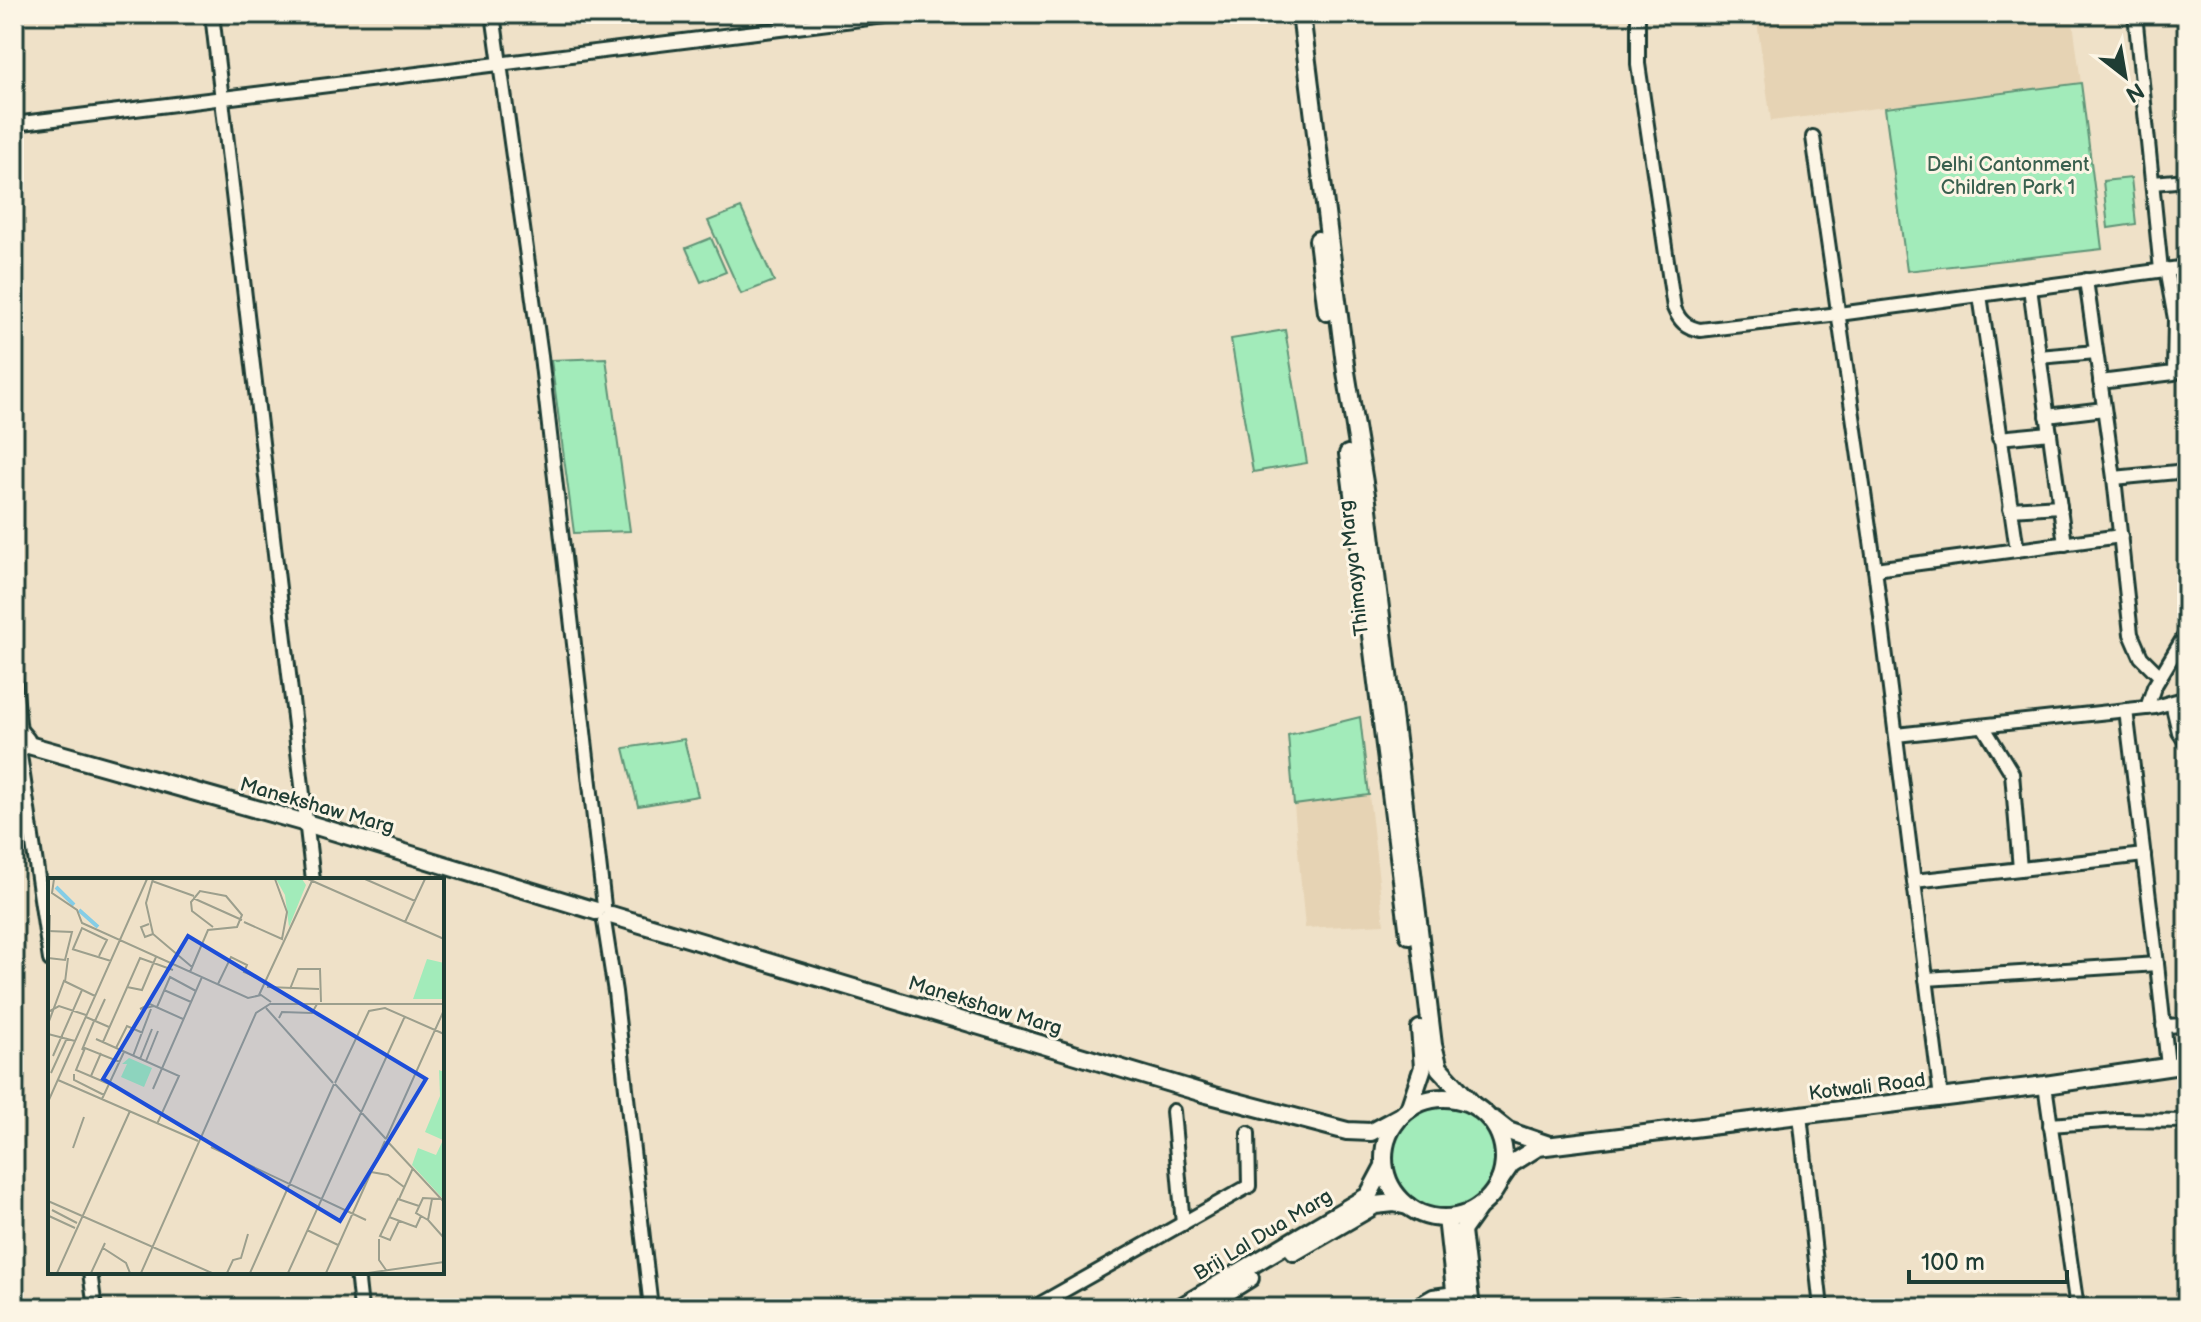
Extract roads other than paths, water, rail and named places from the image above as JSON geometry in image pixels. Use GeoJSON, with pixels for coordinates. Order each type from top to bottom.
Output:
{"type":"FeatureCollection","features":[{"type":"Feature","properties":{"kind":"street"},"geometry":{"type":"LineString","coordinates":[[212,14],[313,878]]}},
{"type":"Feature","properties":{"kind":"street"},"geometry":{"type":"LineString","coordinates":[[493,14],[542,370],[651,1308]]}},
{"type":"Feature","properties":{"kind":"street"},"geometry":{"type":"LineString","coordinates":[[14,124],[901,14]]}},
{"type":"Feature","properties":{"kind":"street","name":"Thimayya Marg"},"geometry":{"type":"LineString","coordinates":[[1290,14],[1324,288],[1361,502],[1433,1045],[1439,1068],[1478,1108]]}},
{"type":"Feature","properties":{"kind":"street","name":"Thimayya Marg"},"geometry":{"type":"LineString","coordinates":[[1301,14],[1346,372],[1422,1046],[1422,1073],[1404,1113]]}},
{"type":"Feature","properties":{"kind":"street"},"geometry":{"type":"LineString","coordinates":[[1638,14],[1637,56],[1674,308],[1679,319],[1688,327],[1700,330],[1839,314],[2187,267]]}},
{"type":"Feature","properties":{"kind":"street"},"geometry":{"type":"LineString","coordinates":[[2100,382],[2171,375],[2175,370],[2181,340],[2163,270],[2135,14]]}},
{"type":"Feature","properties":{"kind":"street"},"geometry":{"type":"LineString","coordinates":[[1813,137],[1875,569],[1941,1098]]}},
{"type":"Feature","properties":{"kind":"street"},"geometry":{"type":"LineString","coordinates":[[2153,183],[2187,180]]}},
{"type":"Feature","properties":{"kind":"street"},"geometry":{"type":"LineString","coordinates":[[2086,280],[2114,478],[2131,634],[2141,657],[2160,676]]}},
{"type":"Feature","properties":{"kind":"street"},"geometry":{"type":"LineString","coordinates":[[2030,288],[2065,544]]}},
{"type":"Feature","properties":{"kind":"street"},"geometry":{"type":"LineString","coordinates":[[1980,295],[2017,550]]}},
{"type":"Feature","properties":{"kind":"street"},"geometry":{"type":"LineString","coordinates":[[2039,357],[2096,352]]}},
{"type":"Feature","properties":{"kind":"street"},"geometry":{"type":"LineString","coordinates":[[2047,416],[2104,409]]}},
{"type":"Feature","properties":{"kind":"street"},"geometry":{"type":"LineString","coordinates":[[1999,438],[2050,433]]}},
{"type":"Feature","properties":{"kind":"street"},"geometry":{"type":"LineString","coordinates":[[2114,478],[2187,471]]}},
{"type":"Feature","properties":{"kind":"street"},"geometry":{"type":"LineString","coordinates":[[2010,509],[2060,506]]}},
{"type":"Feature","properties":{"kind":"street"},"geometry":{"type":"LineString","coordinates":[[1875,569],[2121,536]]}},
{"type":"Feature","properties":{"kind":"street"},"geometry":{"type":"LineString","coordinates":[[2147,708],[2160,676],[2187,632]]}},
{"type":"Feature","properties":{"kind":"street"},"geometry":{"type":"LineString","coordinates":[[14,672],[19,741],[48,946]]}},
{"type":"Feature","properties":{"kind":"street"},"geometry":{"type":"LineString","coordinates":[[1896,735],[2147,708],[2187,698]]}},
{"type":"Feature","properties":{"kind":"street"},"geometry":{"type":"LineString","coordinates":[[2172,703],[2179,732],[2187,744]]}},
{"type":"Feature","properties":{"kind":"street"},"geometry":{"type":"LineString","coordinates":[[2126,710],[2168,1066]]}},
{"type":"Feature","properties":{"kind":"street"},"geometry":{"type":"LineString","coordinates":[[1983,726],[2012,773],[2020,869]]}},
{"type":"Feature","properties":{"kind":"street","name":"Manekshaw Marg"},"geometry":{"type":"LineString","coordinates":[[19,741],[306,823],[1203,1093],[1347,1131],[1371,1132],[1404,1113]]}},
{"type":"Feature","properties":{"kind":"street"},"geometry":{"type":"LineString","coordinates":[[1914,881],[2144,855]]}},
{"type":"Feature","properties":{"kind":"street"},"geometry":{"type":"LineString","coordinates":[[1926,979],[2157,964]]}},
{"type":"Feature","properties":{"kind":"street"},"geometry":{"type":"LineString","coordinates":[[2163,1026],[2187,1025]]}},
{"type":"Feature","properties":{"kind":"street","name":"Kotwali Road"},"geometry":{"type":"LineString","coordinates":[[1550,1146],[2045,1085],[2187,1064]]}},
{"type":"Feature","properties":{"kind":"street"},"geometry":{"type":"LineString","coordinates":[[2045,1085],[2077,1308]]}},
{"type":"Feature","properties":{"kind":"street"},"geometry":{"type":"LineString","coordinates":[[1480,1206],[1466,1214],[1447,1218],[1432,1217],[1408,1206],[1372,1200],[1384,1161],[1386,1142],[1404,1113],[1424,1101],[1456,1099],[1478,1108],[1508,1131],[1550,1146]]}},
{"type":"Feature","properties":{"kind":"street"},"geometry":{"type":"LineString","coordinates":[[1478,1108],[1495,1126],[1503,1143],[1504,1162],[1500,1180]]}},
{"type":"Feature","properties":{"kind":"street"},"geometry":{"type":"LineString","coordinates":[[1173,1111],[1183,1224]]}},
{"type":"Feature","properties":{"kind":"street"},"geometry":{"type":"LineString","coordinates":[[1800,1115],[1821,1308]]}},
{"type":"Feature","properties":{"kind":"street"},"geometry":{"type":"LineString","coordinates":[[2050,1125],[2118,1120],[2187,1121]]}},
{"type":"Feature","properties":{"kind":"street","name":"Manekshaw Marg"},"geometry":{"type":"LineString","coordinates":[[1347,1131],[1367,1142],[1384,1161]]}},
{"type":"Feature","properties":{"kind":"street"},"geometry":{"type":"LineString","coordinates":[[1041,1308],[1040,1304],[1249,1186],[1248,1133]]}},
{"type":"Feature","properties":{"kind":"street"},"geometry":{"type":"LineString","coordinates":[[1471,1308],[1462,1231],[1511,1164],[1538,1147],[1550,1146]]}},
{"type":"Feature","properties":{"kind":"street"},"geometry":{"type":"LineString","coordinates":[[1384,1161],[1396,1195],[1408,1206]]}},
{"type":"Feature","properties":{"kind":"street","name":"Brij Lal Dua Marg"},"geometry":{"type":"LineString","coordinates":[[1179,1308],[1372,1200]]}},
{"type":"Feature","properties":{"kind":"street","name":"Brij Lal Dua Marg"},"geometry":{"type":"LineString","coordinates":[[1202,1308],[1372,1200]]}},
{"type":"Feature","properties":{"kind":"street"},"geometry":{"type":"LineString","coordinates":[[1412,1308],[1433,1296],[1456,1301],[1447,1218]]}},
{"type":"Feature","properties":{"kind":"street"},"geometry":{"type":"LineString","coordinates":[[90,1274],[95,1308]]}},
{"type":"Feature","properties":{"kind":"street"},"geometry":{"type":"LineString","coordinates":[[357,1274],[361,1308]]}},
{"type":"Feature","properties":{"kind":"street"},"geometry":{"type":"LineString","coordinates":[[1644,1308],[1676,1304],[1676,1308]]}},
{"type":"Feature","properties":{"kind":"park label","name":"Delhi Cantonment Children Park 1"},"geometry":{"type":"Point","coordinates":[2008,176]}}]}
